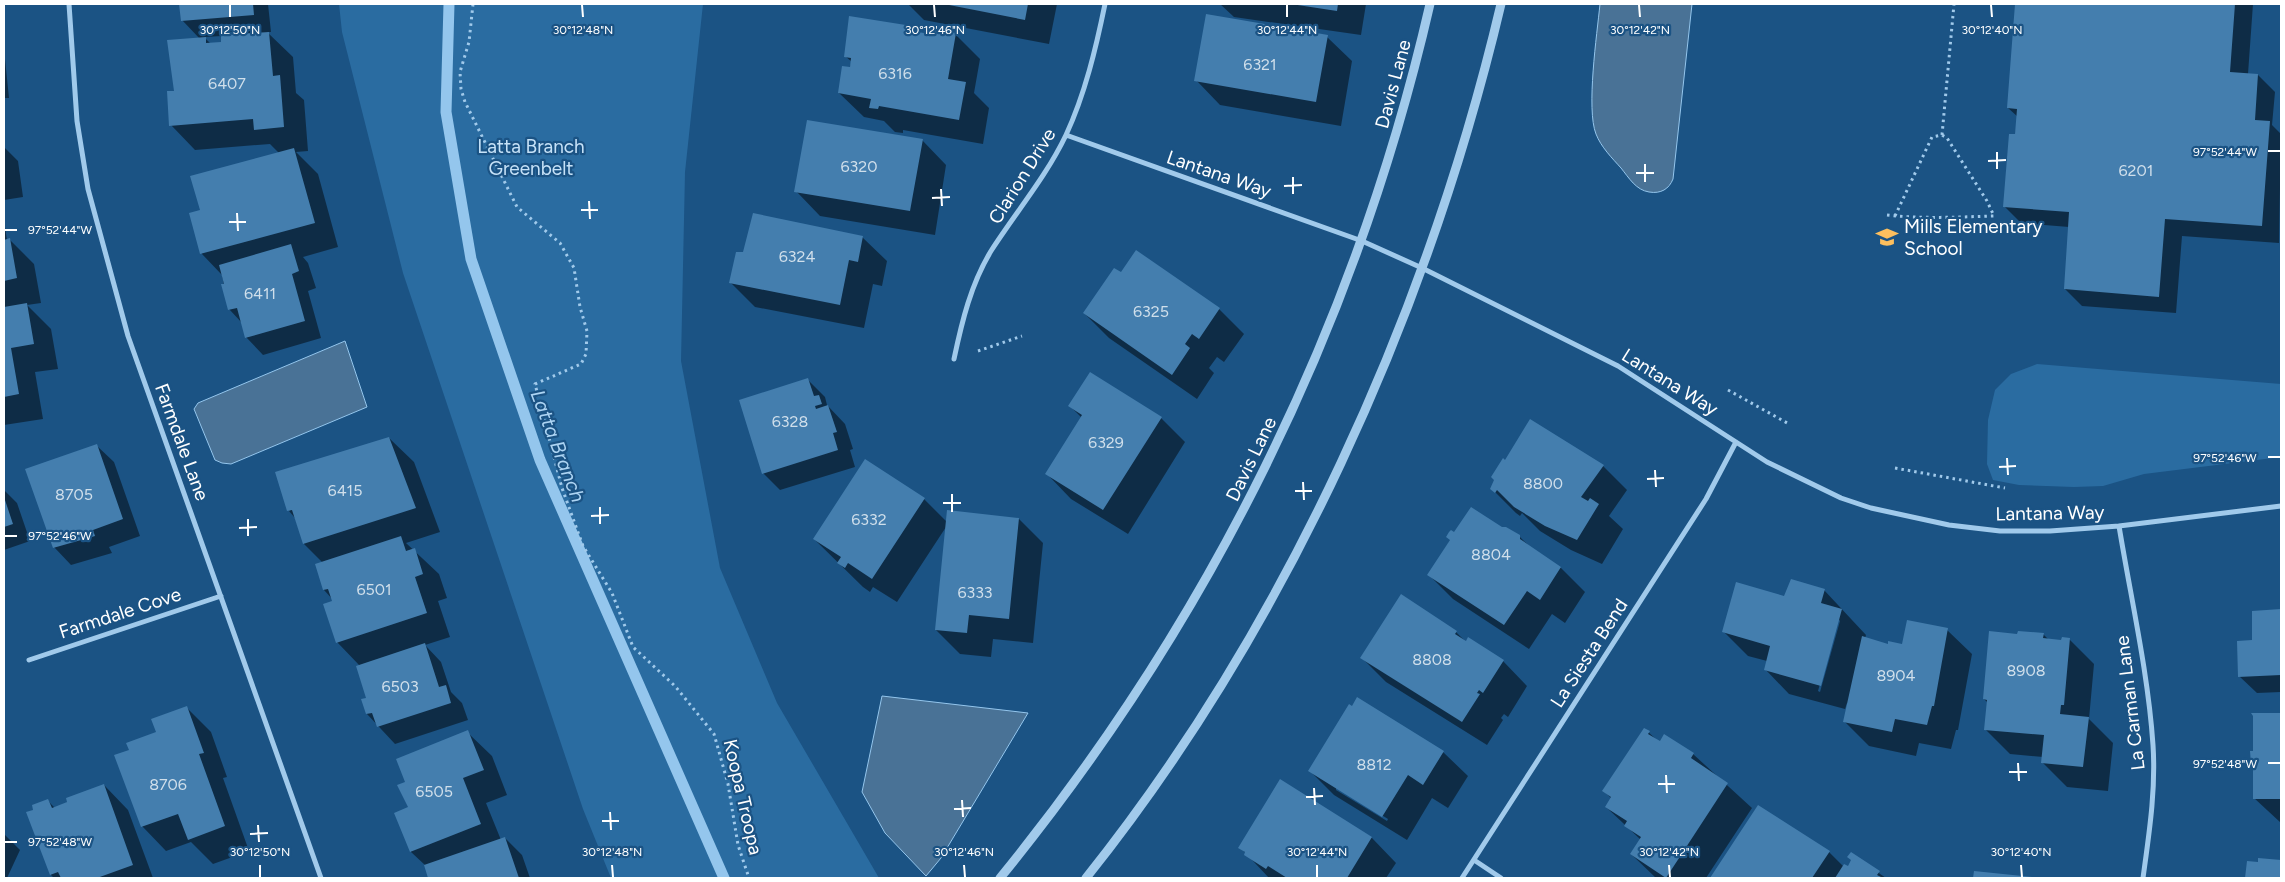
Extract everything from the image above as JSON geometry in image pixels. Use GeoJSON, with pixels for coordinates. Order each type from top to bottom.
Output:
{"type":"FeatureCollection","features":[{"type":"Feature","properties":{"kind":"street","name":"Farmdale Lane"},"geometry":{"type":"LineString","coordinates":[[69,4],[76,121],[88,189],[128,336],[320,878]]}},
{"type":"Feature","properties":{"kind":"street","name":"Clarion Drive"},"geometry":{"type":"LineString","coordinates":[[954,358],[964,315],[976,280],[991,252],[1038,183],[1066,135],[1085,84],[1105,4]]}},
{"type":"Feature","properties":{"kind":"street","name":"Davis Lane"},"geometry":{"type":"LineString","coordinates":[[1000,878],[1033,838],[1127,708],[1210,574],[1252,496],[1292,413],[1362,241],[1412,82],[1430,4]]}},
{"type":"Feature","properties":{"kind":"street"},"geometry":{"type":"LineString","coordinates":[[1086,878],[1188,738],[1222,686],[1263,616],[1349,445],[1422,268],[1468,131],[1501,4]]}},
{"type":"Feature","properties":{"kind":"street","name":"Lantana Way"},"geometry":{"type":"LineString","coordinates":[[1066,135],[1362,241],[1422,268],[1618,366],[1794,477],[1841,498],[1905,517],[2000,531],[2050,531],[2119,526],[2281,506]]}},
{"type":"Feature","properties":{"kind":"street","name":"La Siesta Bend"},"geometry":{"type":"LineString","coordinates":[[1462,878],[1706,499],[1736,442]]}},
{"type":"Feature","properties":{"kind":"street","name":"La Carman Lane"},"geometry":{"type":"LineString","coordinates":[[2119,526],[2145,679],[2153,746],[2154,781],[2143,878]]}},
{"type":"Feature","properties":{"kind":"street","name":"Farmdale Cove"},"geometry":{"type":"LineString","coordinates":[[29,660],[221,596]]}},
{"type":"Feature","properties":{"kind":"street"},"geometry":{"type":"LineString","coordinates":[[1474,860],[1501,878]]}},
{"type":"Feature","properties":{"kind":"path","name":"Koopa Troopa"},"geometry":{"type":"LineString","coordinates":[[473,4],[469,42],[460,72],[461,89],[465,102],[517,207],[560,243],[568,256],[574,268],[580,307],[587,331],[587,349],[581,364],[535,384],[562,488],[583,546],[612,593],[633,647],[675,686],[714,734],[728,784],[738,845],[749,878]]}},
{"type":"Feature","properties":{"kind":"path"},"geometry":{"type":"LineString","coordinates":[[1942,134],[1954,4]]}},
{"type":"Feature","properties":{"kind":"path"},"geometry":{"type":"LineString","coordinates":[[1895,216],[1932,137],[1942,134]]}},
{"type":"Feature","properties":{"kind":"path"},"geometry":{"type":"LineString","coordinates":[[1887,215],[1944,218],[1994,216],[1947,138],[1942,134]]}},
{"type":"Feature","properties":{"kind":"path"},"geometry":{"type":"LineString","coordinates":[[954,358],[1022,336]]}},
{"type":"Feature","properties":{"kind":"path"},"geometry":{"type":"LineString","coordinates":[[1728,390],[1789,424]]}},
{"type":"Feature","properties":{"kind":"path"},"geometry":{"type":"LineString","coordinates":[[1895,468],[2005,488]]}},
{"type":"Feature","properties":{"kind":"green space","name":"Latta Branch Greenbelt"},"geometry":{"type":"Polygon","coordinates":[[[339,4],[703,4],[685,172],[681,361],[720,568],[777,703],[879,878],[611,878],[583,809],[403,273],[342,32],[339,4]]]}},
{"type":"Feature","properties":{"kind":"green space"},"geometry":{"type":"Polygon","coordinates":[[[2037,364],[2281,384],[2281,457],[2144,474],[2103,486],[2019,485],[1993,480],[1987,464],[1988,420],[1995,390],[2011,374],[2037,364]]]}},
{"type":"Feature","properties":{"kind":"shaded area"},"geometry":{"type":"Polygon","coordinates":[[[1600,4],[1692,4],[1673,179],[1667,188],[1661,191],[1649,192],[1640,189],[1607,152],[1596,134],[1593,122],[1592,90],[1600,4]]]}},
{"type":"Feature","properties":{"kind":"shaded area"},"geometry":{"type":"Polygon","coordinates":[[[345,341],[367,407],[231,464],[215,460],[194,409],[198,403],[345,341]]]}},
{"type":"Feature","properties":{"kind":"shaded area"},"geometry":{"type":"Polygon","coordinates":[[[882,696],[1028,713],[941,858],[926,876],[885,833],[862,792],[882,696]]]}},
{"type":"Feature","properties":{"kind":"building"},"geometry":{"type":"Polygon","coordinates":[[[179,4],[253,4],[254,15],[181,21],[179,4]]]}},
{"type":"Feature","properties":{"kind":"building"},"geometry":{"type":"Polygon","coordinates":[[[944,4],[1028,4],[1025,20],[944,4]]]}},
{"type":"Feature","properties":{"kind":"building"},"geometry":{"type":"Polygon","coordinates":[[[1291,4],[1338,4],[1337,11],[1291,4]]]}},
{"type":"Feature","properties":{"kind":"building","name":"Mills Elementary School"},"geometry":{"type":"Polygon","coordinates":[[[2015,4],[2235,4],[2230,72],[2258,74],[2255,120],[2270,121],[2262,226],[2165,219],[2159,297],[2064,289],[2069,212],[2003,207],[2009,134],[2015,134],[2017,109],[2007,108],[2015,4]]]}},
{"type":"Feature","properties":{"kind":"building"},"geometry":{"type":"Polygon","coordinates":[[[1206,14],[1328,35],[1316,102],[1194,81],[1206,14]]]}},
{"type":"Feature","properties":{"kind":"building"},"geometry":{"type":"Polygon","coordinates":[[[849,16],[912,26],[911,31],[924,33],[925,28],[956,33],[948,79],[966,82],[959,120],[879,106],[878,109],[869,108],[871,99],[838,93],[842,66],[850,67],[851,58],[844,57],[849,16]]]}},
{"type":"Feature","properties":{"kind":"building"},"geometry":{"type":"Polygon","coordinates":[[[269,32],[273,76],[280,75],[284,127],[254,130],[253,119],[169,126],[167,91],[174,91],[167,40],[206,37],[206,43],[221,42],[221,35],[269,32]]]}},
{"type":"Feature","properties":{"kind":"building"},"geometry":{"type":"Polygon","coordinates":[[[807,120],[923,139],[910,211],[794,192],[807,120]]]}},
{"type":"Feature","properties":{"kind":"building"},"geometry":{"type":"Polygon","coordinates":[[[294,148],[315,223],[200,254],[189,213],[200,210],[190,176],[294,148]]]}},
{"type":"Feature","properties":{"kind":"building"},"geometry":{"type":"Polygon","coordinates":[[[753,213],[863,236],[858,262],[849,260],[840,305],[729,283],[736,252],[743,252],[753,213]]]}},
{"type":"Feature","properties":{"kind":"building"},"geometry":{"type":"Polygon","coordinates":[[[10,238],[17,278],[4,281],[4,240],[10,238]]]}},
{"type":"Feature","properties":{"kind":"building"},"geometry":{"type":"Polygon","coordinates":[[[291,244],[299,271],[292,274],[305,321],[245,338],[237,308],[228,310],[221,284],[224,284],[219,265],[291,244]]]}},
{"type":"Feature","properties":{"kind":"building"},"geometry":{"type":"Polygon","coordinates":[[[1136,250],[1220,308],[1199,339],[1192,334],[1185,344],[1190,348],[1172,375],[1083,313],[1114,268],[1121,272],[1136,250]]]}},
{"type":"Feature","properties":{"kind":"building"},"geometry":{"type":"Polygon","coordinates":[[[27,303],[34,344],[11,348],[19,394],[4,397],[4,307],[27,303]]]}},
{"type":"Feature","properties":{"kind":"building"},"geometry":{"type":"Polygon","coordinates":[[[1090,372],[1162,417],[1103,510],[1045,474],[1082,415],[1068,406],[1090,372]]]}},
{"type":"Feature","properties":{"kind":"building"},"geometry":{"type":"Polygon","coordinates":[[[808,378],[814,396],[819,395],[822,404],[815,406],[816,409],[828,405],[837,432],[833,433],[838,450],[762,474],[739,400],[808,378]]]}},
{"type":"Feature","properties":{"kind":"building"},"geometry":{"type":"Polygon","coordinates":[[[1530,419],[1604,465],[1581,497],[1588,501],[1590,498],[1599,504],[1577,540],[1545,526],[1514,507],[1497,490],[1495,493],[1490,489],[1494,480],[1491,477],[1503,458],[1505,460],[1530,419]]]}},
{"type":"Feature","properties":{"kind":"building"},"geometry":{"type":"Polygon","coordinates":[[[389,437],[416,508],[303,544],[292,510],[287,511],[275,472],[389,437]]]}},
{"type":"Feature","properties":{"kind":"building"},"geometry":{"type":"Polygon","coordinates":[[[97,444],[123,519],[93,530],[95,536],[53,548],[25,469],[97,444]]]}},
{"type":"Feature","properties":{"kind":"building"},"geometry":{"type":"Polygon","coordinates":[[[865,459],[925,498],[872,579],[848,563],[845,568],[837,563],[841,557],[813,539],[865,459]]]}},
{"type":"Feature","properties":{"kind":"building"},"geometry":{"type":"Polygon","coordinates":[[[4,497],[13,524],[4,527],[4,497]]]}},
{"type":"Feature","properties":{"kind":"building"},"geometry":{"type":"Polygon","coordinates":[[[1471,507],[1502,527],[1506,527],[1520,535],[1520,539],[1561,567],[1540,600],[1527,591],[1504,625],[1427,575],[1450,540],[1446,537],[1449,532],[1451,530],[1454,532],[1471,507]]]}},
{"type":"Feature","properties":{"kind":"building"},"geometry":{"type":"Polygon","coordinates":[[[947,510],[1019,518],[1009,619],[969,615],[967,633],[935,630],[947,510]]]}},
{"type":"Feature","properties":{"kind":"building"},"geometry":{"type":"Polygon","coordinates":[[[401,536],[406,551],[415,548],[423,574],[415,577],[427,613],[336,643],[323,604],[332,601],[328,589],[323,590],[315,564],[401,536]]]}},
{"type":"Feature","properties":{"kind":"building"},"geometry":{"type":"Polygon","coordinates":[[[1791,579],[1825,589],[1821,603],[1842,609],[1821,686],[1764,670],[1770,646],[1722,632],[1736,582],[1784,596],[1791,579]]]}},
{"type":"Feature","properties":{"kind":"building"},"geometry":{"type":"Polygon","coordinates":[[[1401,594],[1457,631],[1455,634],[1466,641],[1468,637],[1504,660],[1483,693],[1479,690],[1477,693],[1480,694],[1462,722],[1360,658],[1401,594]]]}},
{"type":"Feature","properties":{"kind":"building"},"geometry":{"type":"Polygon","coordinates":[[[2281,609],[2281,675],[2238,677],[2237,641],[2252,640],[2252,611],[2281,609]]]}},
{"type":"Feature","properties":{"kind":"building"},"geometry":{"type":"Polygon","coordinates":[[[1907,620],[1948,628],[1934,706],[1932,706],[1927,725],[1895,719],[1892,732],[1843,722],[1862,636],[1888,644],[1888,641],[1902,644],[1907,620]]]}},
{"type":"Feature","properties":{"kind":"building"},"geometry":{"type":"Polygon","coordinates":[[[1989,631],[2017,634],[2018,631],[2044,633],[2043,638],[2061,640],[2062,637],[2070,638],[2064,705],[2061,705],[2060,714],[2089,717],[2083,767],[2041,763],[2044,735],[1984,730],[1987,700],[1983,699],[1989,631]]]}},
{"type":"Feature","properties":{"kind":"building"},"geometry":{"type":"Polygon","coordinates":[[[425,643],[439,687],[446,685],[451,703],[377,727],[372,713],[366,714],[361,699],[366,698],[356,666],[425,643]]]}},
{"type":"Feature","properties":{"kind":"building"},"geometry":{"type":"Polygon","coordinates":[[[1357,697],[1444,751],[1423,785],[1408,775],[1382,817],[1308,771],[1349,704],[1352,706],[1357,697]]]}},
{"type":"Feature","properties":{"kind":"building"},"geometry":{"type":"Polygon","coordinates":[[[187,706],[204,753],[199,754],[225,826],[188,840],[178,814],[141,827],[114,755],[129,750],[126,743],[156,732],[151,719],[187,706]]]}},
{"type":"Feature","properties":{"kind":"building"},"geometry":{"type":"Polygon","coordinates":[[[2251,713],[2281,713],[2281,799],[2253,799],[2253,764],[2251,764],[2250,751],[2253,751],[2253,716],[2251,713]]]}},
{"type":"Feature","properties":{"kind":"building"},"geometry":{"type":"Polygon","coordinates":[[[1644,728],[1650,731],[1648,734],[1660,741],[1664,734],[1694,753],[1691,758],[1728,783],[1666,878],[1630,854],[1641,837],[1624,826],[1627,821],[1605,807],[1611,797],[1602,791],[1644,728]]]}},
{"type":"Feature","properties":{"kind":"building"},"geometry":{"type":"Polygon","coordinates":[[[468,730],[484,770],[463,778],[481,824],[410,852],[394,813],[408,807],[397,785],[405,782],[396,759],[468,730]]]}},
{"type":"Feature","properties":{"kind":"building"},"geometry":{"type":"Polygon","coordinates":[[[1280,779],[1372,837],[1347,878],[1287,878],[1268,866],[1266,869],[1244,855],[1245,852],[1238,848],[1280,779]]]}},
{"type":"Feature","properties":{"kind":"building"},"geometry":{"type":"Polygon","coordinates":[[[104,784],[133,865],[97,878],[61,878],[58,872],[50,875],[26,812],[33,810],[32,805],[48,799],[52,808],[67,802],[66,798],[104,784]]]}},
{"type":"Feature","properties":{"kind":"building"},"geometry":{"type":"Polygon","coordinates":[[[1758,805],[1830,851],[1812,878],[1710,878],[1758,805]]]}},
{"type":"Feature","properties":{"kind":"building"},"geometry":{"type":"Polygon","coordinates":[[[505,837],[519,878],[428,878],[424,865],[505,837]]]}},
{"type":"Feature","properties":{"kind":"building"},"geometry":{"type":"Polygon","coordinates":[[[1851,852],[1880,871],[1877,875],[1883,878],[1835,878],[1844,864],[1848,866],[1851,860],[1847,857],[1851,852]]]}},
{"type":"Feature","properties":{"kind":"building"},"geometry":{"type":"Polygon","coordinates":[[[2258,858],[2281,860],[2281,878],[2245,878],[2247,861],[2258,862],[2258,858]]]}},
{"type":"Feature","properties":{"kind":"building"},"geometry":{"type":"Polygon","coordinates":[[[1974,871],[2032,877],[2032,878],[1973,878],[1974,871]]]}},
{"type":"Feature","properties":{"kind":"waterway","name":"Latta Branch"},"geometry":{"type":"LineString","coordinates":[[449,4],[446,112],[471,259],[540,460],[724,878]]}},
{"type":"Feature","properties":{"kind":"place","name":"Mills Elementary School"},"geometry":{"type":"Point","coordinates":[1887,237]}}]}
